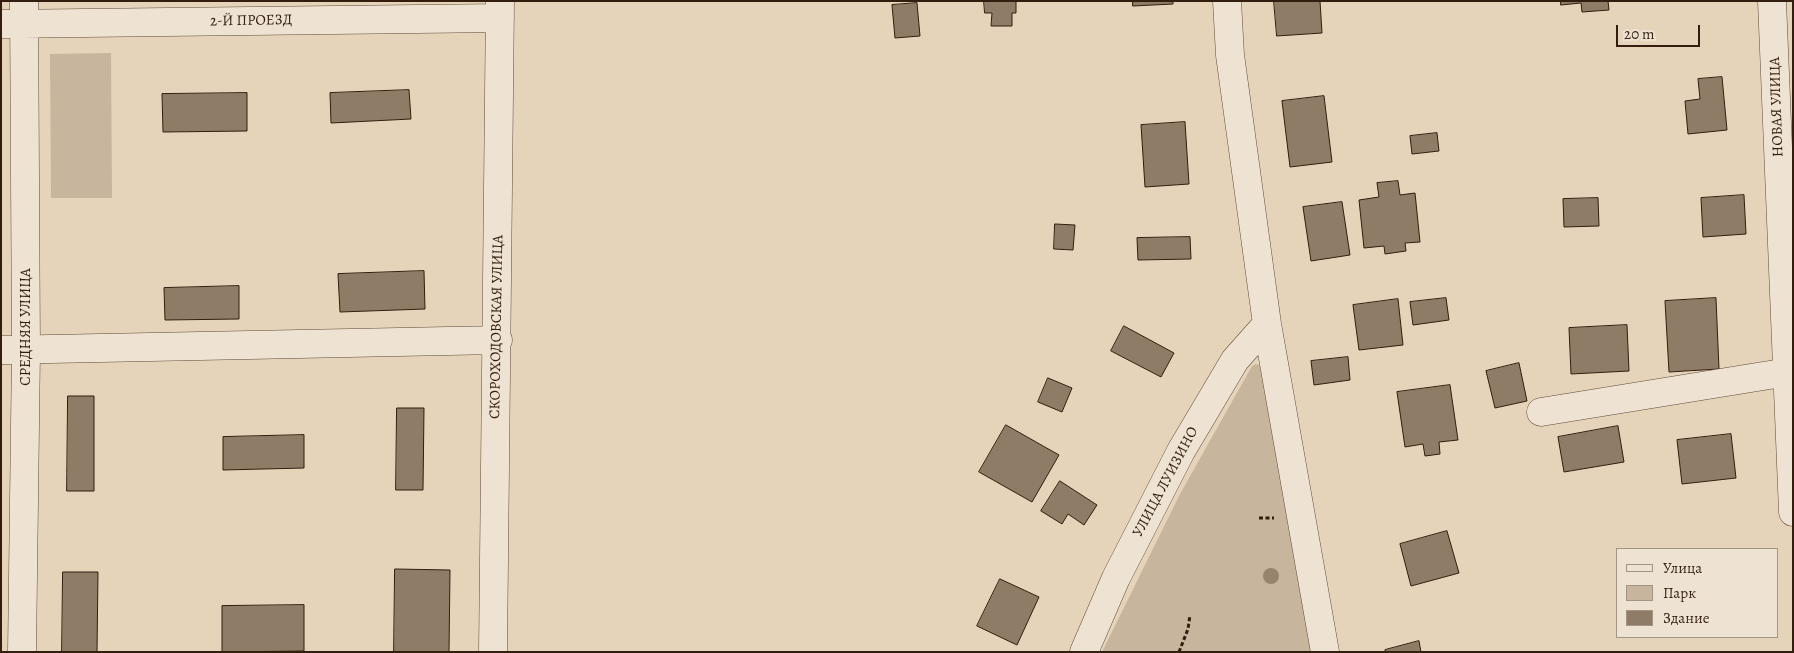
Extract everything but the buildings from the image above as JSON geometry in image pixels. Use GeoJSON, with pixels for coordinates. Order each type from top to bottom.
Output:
{"type":"FeatureCollection","features":[{"type":"Feature","properties":{"kind":"street"},"geometry":{"type":"LineString","coordinates":[[1227,1],[1230,55],[1267,324],[1325,652]]}},
{"type":"Feature","properties":{"kind":"street","name":"НОВАЯ УЛИЦА"},"geometry":{"type":"LineString","coordinates":[[1772,1],[1789,361],[1793,512]]}},
{"type":"Feature","properties":{"kind":"street","name":"2-Й ПРОЕЗД"},"geometry":{"type":"LineString","coordinates":[[17,17],[500,10]]}},
{"type":"Feature","properties":{"kind":"street","name":"СКОРОХОДОВСКАЯ УЛИЦА"},"geometry":{"type":"LineString","coordinates":[[493,652],[498,340],[500,10]]}},
{"type":"Feature","properties":{"kind":"street","name":"СРЕДНЯЯ УЛИЦА"},"geometry":{"type":"LineString","coordinates":[[17,17],[14,351],[22,652]]}},
{"type":"Feature","properties":{"kind":"street","name":"УЛИЦА ЛУИЗИНО"},"geometry":{"type":"LineString","coordinates":[[1084,652],[1116,578],[1181,451],[1234,360],[1267,324]]}},
{"type":"Feature","properties":{"kind":"street"},"geometry":{"type":"LineString","coordinates":[[14,351],[498,340]]}},
{"type":"Feature","properties":{"kind":"street"},"geometry":{"type":"LineString","coordinates":[[1541,412],[1789,361]]}},
{"type":"Feature","properties":{"kind":"path"},"geometry":{"type":"LineString","coordinates":[[1179,652],[1188,629],[1190,615]]}},
{"type":"Feature","properties":{"kind":"green space"},"geometry":{"type":"Polygon","coordinates":[[[111,53],[112,198],[51,198],[50,54],[111,53]]]}},
{"type":"Feature","properties":{"kind":"green space"},"geometry":{"type":"Polygon","coordinates":[[[1256,364],[1262,366],[1318,652],[1102,652],[1180,494],[1252,366],[1256,364]]]}}]}
